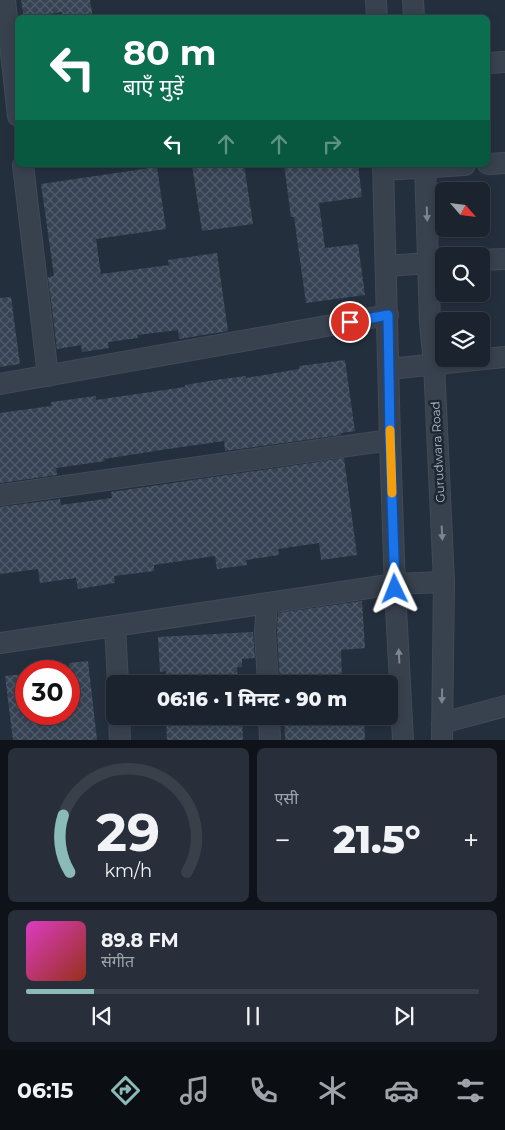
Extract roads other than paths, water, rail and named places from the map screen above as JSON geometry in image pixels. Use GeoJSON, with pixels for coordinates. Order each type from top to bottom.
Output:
{"type":"FeatureCollection","features":[{"type":"Feature","properties":{"kind":"street"},"geometry":{"type":"LineString","coordinates":[[5,0],[15,89]]}},
{"type":"Feature","properties":{"kind":"street"},"geometry":{"type":"LineString","coordinates":[[376,0],[377,15]]}},
{"type":"Feature","properties":{"kind":"street"},"geometry":{"type":"LineString","coordinates":[[413,0],[414,15]]}},
{"type":"Feature","properties":{"kind":"street"},"geometry":{"type":"LineString","coordinates":[[490,63],[505,62]]}},
{"type":"Feature","properties":{"kind":"street"},"geometry":{"type":"LineString","coordinates":[[490,164],[505,163]]}},
{"type":"Feature","properties":{"kind":"street"},"geometry":{"type":"LineString","coordinates":[[23,167],[48,376]]}},
{"type":"Feature","properties":{"kind":"street"},"geometry":{"type":"LineString","coordinates":[[383,167],[395,584],[403,740]]}},
{"type":"Feature","properties":{"kind":"street","name":"Gurudwara Road"},"geometry":{"type":"LineString","coordinates":[[425,167],[435,254]]}},
{"type":"Feature","properties":{"kind":"street"},"geometry":{"type":"LineString","coordinates":[[490,260],[505,259]]}},
{"type":"Feature","properties":{"kind":"street"},"geometry":{"type":"LineString","coordinates":[[386,266],[435,263]]}},
{"type":"Feature","properties":{"kind":"street","name":"Gurudwara Road"},"geometry":{"type":"LineString","coordinates":[[435,273],[430,323],[434,364],[444,582],[442,732]]}},
{"type":"Feature","properties":{"kind":"street"},"geometry":{"type":"LineString","coordinates":[[0,384],[388,315]]}},
{"type":"Feature","properties":{"kind":"street"},"geometry":{"type":"LineString","coordinates":[[389,368],[505,357]]}},
{"type":"Feature","properties":{"kind":"street"},"geometry":{"type":"LineString","coordinates":[[0,495],[390,440]]}},
{"type":"Feature","properties":{"kind":"street"},"geometry":{"type":"LineString","coordinates":[[0,643],[395,584],[444,582]]}},
{"type":"Feature","properties":{"kind":"street"},"geometry":{"type":"LineString","coordinates":[[267,603],[265,631],[267,675]]}},
{"type":"Feature","properties":{"kind":"street"},"geometry":{"type":"LineString","coordinates":[[115,626],[118,675]]}},
{"type":"Feature","properties":{"kind":"street"},"geometry":{"type":"LineString","coordinates":[[442,732],[505,706]]}},
{"type":"Feature","properties":{"kind":"street"},"geometry":{"type":"LineString","coordinates":[[119,725],[120,740]]}},
{"type":"Feature","properties":{"kind":"street"},"geometry":{"type":"LineString","coordinates":[[269,725],[270,740]]}}]}
